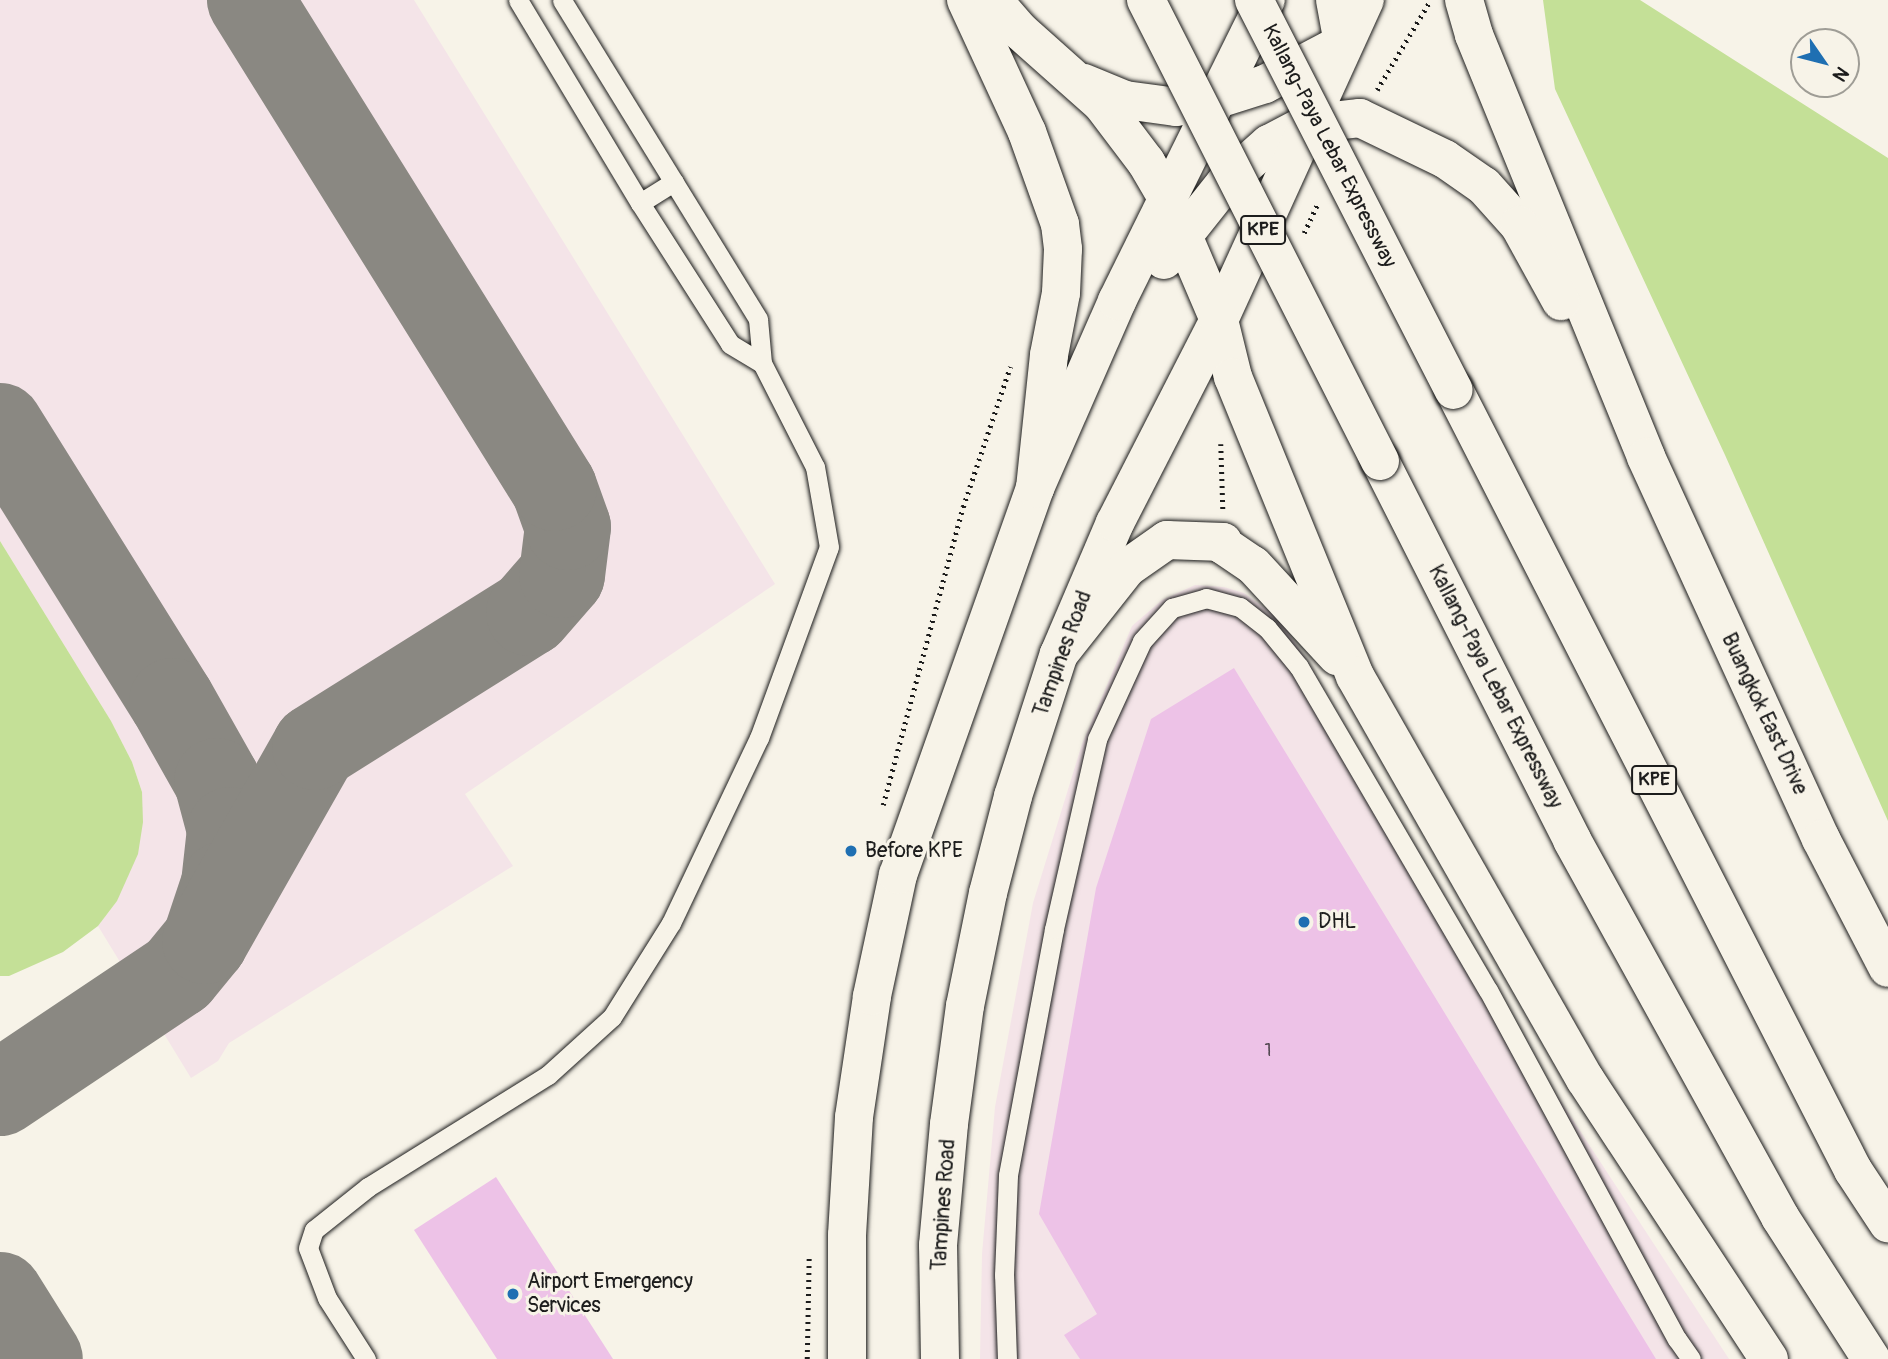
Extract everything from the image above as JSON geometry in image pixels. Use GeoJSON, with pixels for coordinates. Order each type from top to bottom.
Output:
{"type":"FeatureCollection","features":[{"type":"Feature","properties":{"kind":"main road"},"geometry":{"type":"LineString","coordinates":[[966,0],[1027,132],[1060,224],[1063,249],[1061,293],[1049,355],[1035,488]]}},
{"type":"Feature","properties":{"kind":"main road"},"geometry":{"type":"LineString","coordinates":[[993,0],[1020,31],[1079,81],[1122,130],[1167,198],[1219,320],[1233,377],[1355,676],[1585,1079],[1769,1359]]}},
{"type":"Feature","properties":{"kind":"main road","name":"Kallang-Paya Lebar Expressway"},"geometry":{"type":"LineString","coordinates":[[1146,0],[1572,840],[1780,1217],[1871,1359]]}},
{"type":"Feature","properties":{"kind":"main road","name":"Kallang-Paya Lebar Expressway"},"geometry":{"type":"LineString","coordinates":[[1254,0],[1853,1170],[1888,1223]]}},
{"type":"Feature","properties":{"kind":"main road"},"geometry":{"type":"LineString","coordinates":[[847,1359],[847,1235],[853,1117],[872,996],[898,876],[1035,488],[1092,356],[1266,0]]}},
{"type":"Feature","properties":{"kind":"main road"},"geometry":{"type":"LineString","coordinates":[[1079,81],[1125,100],[1157,106],[1186,107],[1218,99],[1265,83],[1343,43],[1335,0]]}},
{"type":"Feature","properties":{"kind":"main road","name":"Tampines Road"},"geometry":{"type":"LineString","coordinates":[[940,1359],[938,1245],[949,1124],[965,1006],[988,893],[1013,796],[1059,654],[1115,523],[1219,320],[1343,43],[1365,0]]}},
{"type":"Feature","properties":{"kind":"main road"},"geometry":{"type":"LineString","coordinates":[[1464,0],[1474,35],[1646,457]]}},
{"type":"Feature","properties":{"kind":"main road"},"geometry":{"type":"LineString","coordinates":[[1092,356],[1110,340],[1126,311],[1224,184],[1269,144],[1307,124],[1360,118],[1445,159],[1484,186],[1519,226],[1646,457]]}},
{"type":"Feature","properties":{"kind":"main road","name":"Buangkok East Drive"},"geometry":{"type":"LineString","coordinates":[[1646,457],[1821,839],[1888,968]]}},
{"type":"Feature","properties":{"kind":"main road"},"geometry":{"type":"LineString","coordinates":[[1059,654],[1127,568],[1167,540],[1223,542],[1223,545],[1253,565],[1355,676]]}},
{"type":"Feature","properties":{"kind":"lane"},"geometry":{"type":"LineString","coordinates":[[518,0],[640,203],[730,344],[762,363]]}},
{"type":"Feature","properties":{"kind":"lane"},"geometry":{"type":"LineString","coordinates":[[366,1359],[327,1298],[308,1248],[314,1230],[368,1187],[548,1075],[612,1017],[671,923],[759,738],[829,547],[815,467],[762,363],[758,320],[562,0]]}},
{"type":"Feature","properties":{"kind":"lane"},"geometry":{"type":"LineString","coordinates":[[640,203],[674,182]]}},
{"type":"Feature","properties":{"kind":"lane"},"geometry":{"type":"LineString","coordinates":[[1007,1359],[1004,1275],[1008,1175],[1054,929],[1097,739],[1142,641],[1172,608],[1206,598],[1240,607],[1267,628],[1299,667],[1488,990],[1670,1327],[1691,1359]]}},
{"type":"Feature","properties":{"kind":"path"},"geometry":{"type":"LineString","coordinates":[[1221,441],[1223,542]]}},
{"type":"Feature","properties":{"kind":"shaded area"},"geometry":{"type":"Polygon","coordinates":[[[0,0],[414,0],[775,584],[465,794],[513,866],[229,1043],[218,1061],[191,1078],[98,926],[117,901],[142,792],[132,762],[111,721],[0,541],[0,0]]]}},
{"type":"Feature","properties":{"kind":"shaded area"},"geometry":{"type":"Polygon","coordinates":[[[1195,585],[1224,587],[1244,593],[1279,618],[1314,672],[1488,990],[1729,1359],[980,1359],[982,1254],[995,1107],[1033,903],[1082,744],[1132,626],[1162,600],[1195,585]]]}},
{"type":"Feature","properties":{"kind":"green space"},"geometry":{"type":"Polygon","coordinates":[[[1543,0],[1640,0],[1888,158],[1888,821],[1725,455],[1555,89],[1543,0]]]}},
{"type":"Feature","properties":{"kind":"green space"},"geometry":{"type":"Polygon","coordinates":[[[0,541],[111,721],[132,762],[142,792],[143,822],[138,854],[117,901],[98,926],[63,952],[9,976],[0,976],[0,541]]]}},
{"type":"Feature","properties":{"kind":"building"},"geometry":{"type":"Polygon","coordinates":[[[1234,668],[1656,1359],[1080,1359],[1064,1335],[1097,1314],[1039,1214],[1096,888],[1151,719],[1234,668]]]}},
{"type":"Feature","properties":{"kind":"building","name":"Airport Emergency Services"},"geometry":{"type":"Polygon","coordinates":[[[496,1177],[613,1359],[497,1359],[414,1230],[496,1177]]]}},
{"type":"Feature","properties":{"kind":"taxiway"},"geometry":{"type":"LineString","coordinates":[[205,941],[315,747],[529,613],[562,575],[568,527],[554,488],[250,0]]}},
{"type":"Feature","properties":{"kind":"taxiway"},"geometry":{"type":"LineString","coordinates":[[0,426],[172,701],[217,781],[230,830],[224,884],[205,941],[178,974],[0,1093]]}},
{"type":"Feature","properties":{"kind":"taxiway"},"geometry":{"type":"LineString","coordinates":[[0,1295],[40,1359]]}},
{"type":"Feature","properties":{"kind":"place","name":"Before KPE"},"geometry":{"type":"Point","coordinates":[851,851]}},
{"type":"Feature","properties":{"kind":"place","name":"DHL"},"geometry":{"type":"Point","coordinates":[1304,922]}},
{"type":"Feature","properties":{"kind":"place","name":"Airport Emergency Services"},"geometry":{"type":"Point","coordinates":[513,1294]}}]}
